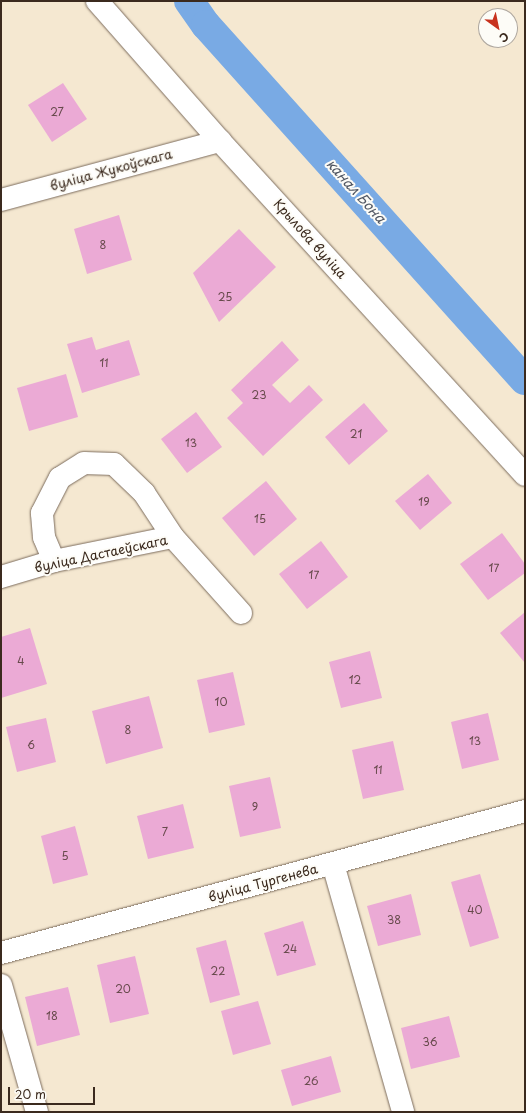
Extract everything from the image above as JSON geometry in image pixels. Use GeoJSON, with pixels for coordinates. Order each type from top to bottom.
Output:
{"type":"FeatureCollection","features":[{"type":"Feature","properties":{"kind":"street","name":"Крылова вуліца"},"geometry":{"type":"LineString","coordinates":[[97,1],[220,141],[525,475]]}},
{"type":"Feature","properties":{"kind":"street","name":"вуліца Жукоўскага"},"geometry":{"type":"LineString","coordinates":[[1,200],[220,141]]}},
{"type":"Feature","properties":{"kind":"street"},"geometry":{"type":"LineString","coordinates":[[54,561],[44,538],[42,513],[60,478],[84,463],[114,464],[144,493],[173,537]]}},
{"type":"Feature","properties":{"kind":"street","name":"вуліца Дастаеўскага"},"geometry":{"type":"LineString","coordinates":[[1,577],[54,561],[173,537],[241,613]]}},
{"type":"Feature","properties":{"kind":"street","name":"вуліца Тургенева"},"geometry":{"type":"LineString","coordinates":[[1,953],[525,811]]}},
{"type":"Feature","properties":{"kind":"street"},"geometry":{"type":"LineString","coordinates":[[333,864],[403,1112]]}},
{"type":"Feature","properties":{"kind":"street"},"geometry":{"type":"LineString","coordinates":[[1,985],[37,1112]]}},
{"type":"Feature","properties":{"kind":"building"},"geometry":{"type":"Polygon","coordinates":[[[63,83],[87,119],[52,142],[28,105],[63,83]]]}},
{"type":"Feature","properties":{"kind":"building"},"geometry":{"type":"Polygon","coordinates":[[[119,215],[132,260],[87,274],[74,229],[119,215]]]}},
{"type":"Feature","properties":{"kind":"building"},"geometry":{"type":"Polygon","coordinates":[[[239,229],[276,267],[219,322],[193,273],[239,229]]]}},
{"type":"Feature","properties":{"kind":"building"},"geometry":{"type":"Polygon","coordinates":[[[92,337],[96,350],[129,340],[140,375],[82,393],[67,344],[92,337]]]}},
{"type":"Feature","properties":{"kind":"building"},"geometry":{"type":"Polygon","coordinates":[[[282,341],[299,360],[272,385],[290,403],[309,385],[323,400],[263,456],[227,418],[243,403],[231,390],[282,341]]]}},
{"type":"Feature","properties":{"kind":"building"},"geometry":{"type":"Polygon","coordinates":[[[66,374],[78,417],[29,431],[17,388],[66,374]]]}},
{"type":"Feature","properties":{"kind":"building"},"geometry":{"type":"Polygon","coordinates":[[[364,403],[388,431],[349,465],[325,437],[364,403]]]}},
{"type":"Feature","properties":{"kind":"building"},"geometry":{"type":"Polygon","coordinates":[[[196,412],[222,447],[187,473],[161,439],[196,412]]]}},
{"type":"Feature","properties":{"kind":"building"},"geometry":{"type":"Polygon","coordinates":[[[428,474],[452,503],[420,530],[395,501],[428,474]]]}},
{"type":"Feature","properties":{"kind":"building"},"geometry":{"type":"Polygon","coordinates":[[[266,481],[297,519],[254,556],[222,518],[266,481]]]}},
{"type":"Feature","properties":{"kind":"building"},"geometry":{"type":"Polygon","coordinates":[[[502,533],[525,564],[525,573],[488,600],[460,564],[502,533]]]}},
{"type":"Feature","properties":{"kind":"building"},"geometry":{"type":"Polygon","coordinates":[[[321,541],[348,577],[307,609],[279,574],[321,541]]]}},
{"type":"Feature","properties":{"kind":"building"},"geometry":{"type":"Polygon","coordinates":[[[525,612],[525,663],[500,633],[525,612]]]}},
{"type":"Feature","properties":{"kind":"building"},"geometry":{"type":"Polygon","coordinates":[[[30,628],[47,684],[1,698],[1,637],[30,628]]]}},
{"type":"Feature","properties":{"kind":"building"},"geometry":{"type":"Polygon","coordinates":[[[370,651],[382,698],[341,708],[329,662],[370,651]]]}},
{"type":"Feature","properties":{"kind":"building"},"geometry":{"type":"Polygon","coordinates":[[[233,672],[245,725],[209,733],[197,680],[233,672]]]}},
{"type":"Feature","properties":{"kind":"building"},"geometry":{"type":"Polygon","coordinates":[[[149,696],[163,748],[106,764],[92,711],[149,696]]]}},
{"type":"Feature","properties":{"kind":"building"},"geometry":{"type":"Polygon","coordinates":[[[488,713],[499,760],[462,769],[451,722],[488,713]]]}},
{"type":"Feature","properties":{"kind":"building"},"geometry":{"type":"Polygon","coordinates":[[[46,718],[56,762],[17,772],[6,727],[46,718]]]}},
{"type":"Feature","properties":{"kind":"building"},"geometry":{"type":"Polygon","coordinates":[[[393,741],[404,790],[363,799],[352,750],[393,741]]]}},
{"type":"Feature","properties":{"kind":"building"},"geometry":{"type":"Polygon","coordinates":[[[270,777],[281,828],[240,837],[229,786],[270,777]]]}},
{"type":"Feature","properties":{"kind":"building"},"geometry":{"type":"Polygon","coordinates":[[[183,804],[194,848],[148,859],[137,816],[183,804]]]}},
{"type":"Feature","properties":{"kind":"building"},"geometry":{"type":"Polygon","coordinates":[[[75,826],[88,875],[53,884],[41,836],[75,826]]]}},
{"type":"Feature","properties":{"kind":"building"},"geometry":{"type":"Polygon","coordinates":[[[480,874],[499,938],[470,947],[451,882],[480,874]]]}},
{"type":"Feature","properties":{"kind":"building"},"geometry":{"type":"Polygon","coordinates":[[[411,894],[421,935],[378,946],[367,906],[411,894]]]}},
{"type":"Feature","properties":{"kind":"building"},"geometry":{"type":"Polygon","coordinates":[[[303,921],[316,965],[277,976],[264,933],[303,921]]]}},
{"type":"Feature","properties":{"kind":"building"},"geometry":{"type":"Polygon","coordinates":[[[226,940],[240,995],[210,1003],[196,948],[226,940]]]}},
{"type":"Feature","properties":{"kind":"building"},"geometry":{"type":"Polygon","coordinates":[[[135,956],[149,1014],[110,1023],[97,965],[135,956]]]}},
{"type":"Feature","properties":{"kind":"building"},"geometry":{"type":"Polygon","coordinates":[[[68,987],[80,1035],[37,1046],[25,997],[68,987]]]}},
{"type":"Feature","properties":{"kind":"building"},"geometry":{"type":"Polygon","coordinates":[[[258,1001],[271,1044],[233,1055],[221,1011],[258,1001]]]}},
{"type":"Feature","properties":{"kind":"building"},"geometry":{"type":"Polygon","coordinates":[[[449,1016],[460,1057],[411,1069],[401,1028],[449,1016]]]}},
{"type":"Feature","properties":{"kind":"building"},"geometry":{"type":"Polygon","coordinates":[[[331,1056],[341,1092],[292,1106],[281,1070],[331,1056]]]}},
{"type":"Feature","properties":{"kind":"waterway","name":"канал Бона"},"geometry":{"type":"LineString","coordinates":[[189,1],[206,25],[525,380]]}}]}
